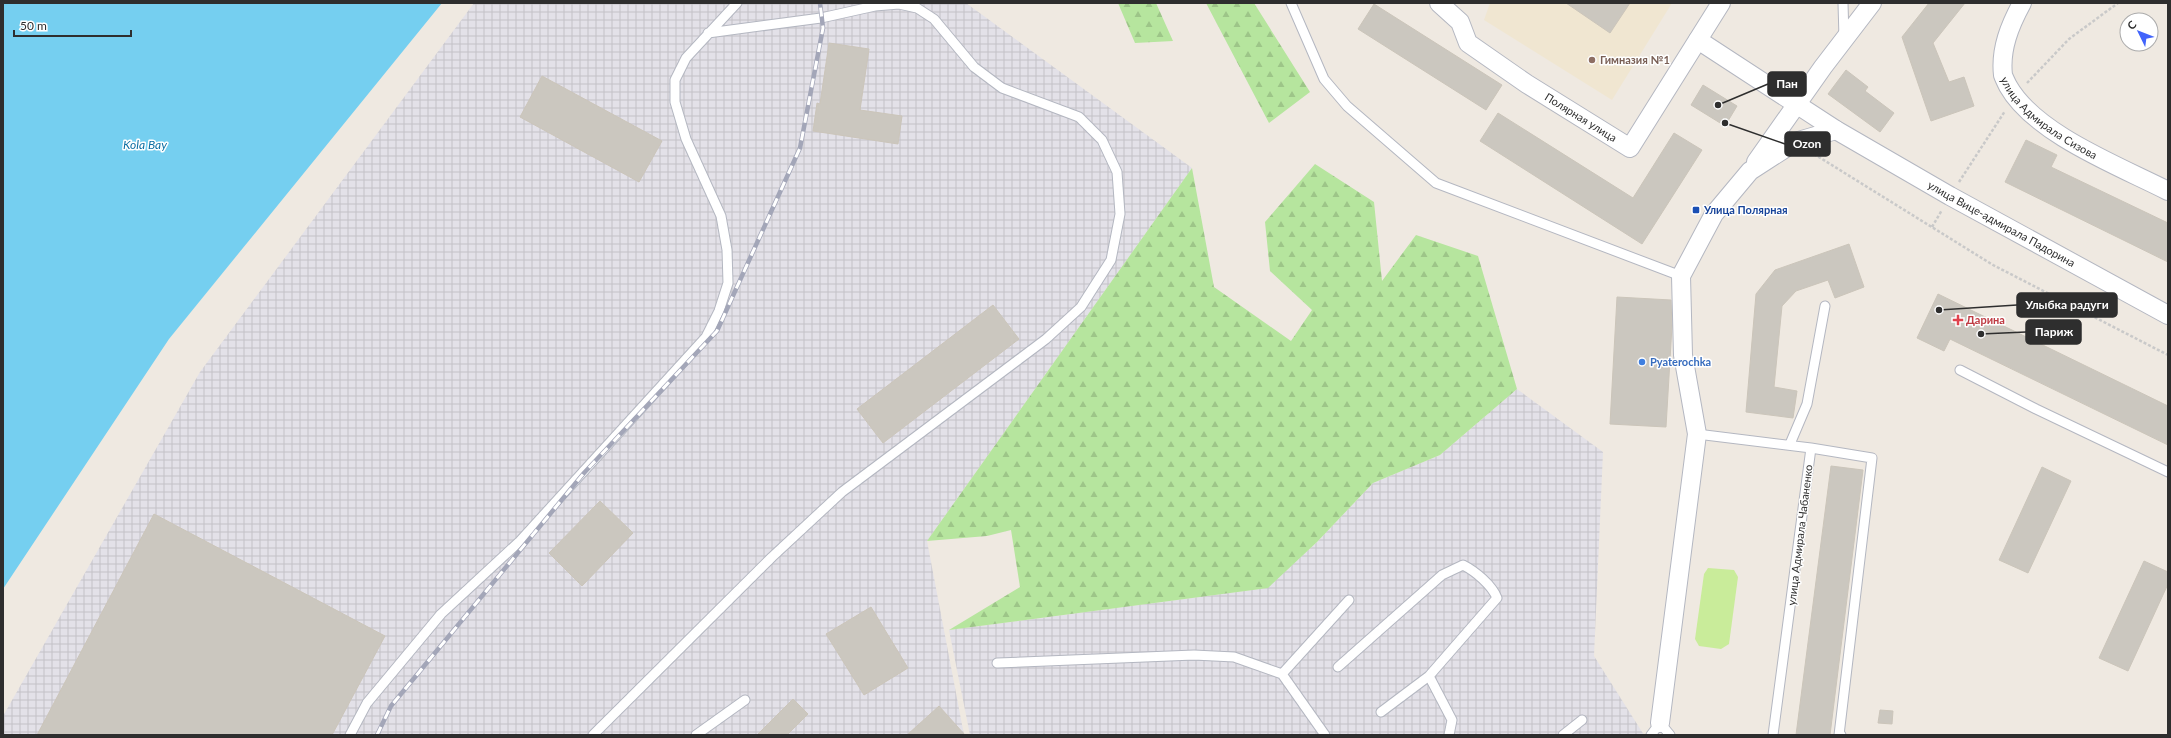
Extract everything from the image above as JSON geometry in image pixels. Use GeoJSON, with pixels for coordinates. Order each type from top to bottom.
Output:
{"type":"FeatureCollection","features":[{"type":"Feature","properties":{"kind":"street","name":"Полярная улица"},"geometry":{"type":"LineString","coordinates":[[1439,3],[1460,22],[1468,43],[1527,84],[1630,148],[1721,3]]}},
{"type":"Feature","properties":{"kind":"street"},"geometry":{"type":"LineString","coordinates":[[1660,731],[1697,434],[1683,355],[1681,276],[1714,214],[1750,171],[1844,39],[1872,3]]}},
{"type":"Feature","properties":{"kind":"street","name":"улица Адмирала Сизова"},"geometry":{"type":"LineString","coordinates":[[2022,3],[2004,42],[2003,76],[2014,97],[2033,117],[2066,139],[2168,191]]}},
{"type":"Feature","properties":{"kind":"street"},"geometry":{"type":"LineString","coordinates":[[1698,40],[1836,130]]}},
{"type":"Feature","properties":{"kind":"street"},"geometry":{"type":"LineString","coordinates":[[1750,171],[1795,142],[1836,130]]}},
{"type":"Feature","properties":{"kind":"street","name":"улица Вице-адмирала Падорина"},"geometry":{"type":"LineString","coordinates":[[1836,130],[1950,196],[2168,315]]}},
{"type":"Feature","properties":{"kind":"lane"},"geometry":{"type":"LineString","coordinates":[[350,735],[367,703],[441,614],[520,541],[706,337],[719,311],[728,283],[728,250],[721,216],[686,139],[675,102],[675,80],[686,58],[737,3]]}},
{"type":"Feature","properties":{"kind":"lane"},"geometry":{"type":"LineString","coordinates":[[1291,3],[1324,79],[1347,106],[1436,183],[1681,276]]}},
{"type":"Feature","properties":{"kind":"lane"},"geometry":{"type":"LineString","coordinates":[[1843,3],[1844,39]]}},
{"type":"Feature","properties":{"kind":"lane"},"geometry":{"type":"LineString","coordinates":[[593,735],[772,557],[842,492],[1046,339],[1081,307],[1111,260],[1120,214],[1117,172],[1102,140],[1080,117],[1002,88],[974,67],[934,19],[917,8],[899,4],[874,6],[821,18],[708,33]]}},
{"type":"Feature","properties":{"kind":"lane"},"geometry":{"type":"LineString","coordinates":[[1790,444],[1807,404],[1825,306]]}},
{"type":"Feature","properties":{"kind":"lane"},"geometry":{"type":"LineString","coordinates":[[1960,370],[2036,409],[2168,472]]}},
{"type":"Feature","properties":{"kind":"lane"},"geometry":{"type":"LineString","coordinates":[[1697,434],[1790,444],[1872,458],[1839,735],[1841,735]]}},
{"type":"Feature","properties":{"kind":"lane","name":"улица Адмирала Чабаненко"},"geometry":{"type":"LineString","coordinates":[[1774,735],[1811,448]]}},
{"type":"Feature","properties":{"kind":"lane"},"geometry":{"type":"LineString","coordinates":[[1338,667],[1442,575],[1463,565],[1470,568],[1494,591],[1497,598],[1429,676],[1381,712]]}},
{"type":"Feature","properties":{"kind":"lane"},"geometry":{"type":"LineString","coordinates":[[1282,674],[1349,600]]}},
{"type":"Feature","properties":{"kind":"lane"},"geometry":{"type":"LineString","coordinates":[[997,663],[1194,655],[1234,657],[1282,674],[1325,735]]}},
{"type":"Feature","properties":{"kind":"lane"},"geometry":{"type":"LineString","coordinates":[[1429,676],[1452,720],[1449,735]]}},
{"type":"Feature","properties":{"kind":"lane"},"geometry":{"type":"LineString","coordinates":[[696,735],[745,700]]}},
{"type":"Feature","properties":{"kind":"lane"},"geometry":{"type":"LineString","coordinates":[[1563,735],[1582,720]]}},
{"type":"Feature","properties":{"kind":"path"},"geometry":{"type":"LineString","coordinates":[[1795,142],[1993,265],[2168,355]]}},
{"type":"Feature","properties":{"kind":"shaded area"},"geometry":{"type":"Polygon","coordinates":[[[474,3],[966,3],[1192,168],[927,541],[964,735],[3,735],[3,716],[200,372],[474,3]]]}},
{"type":"Feature","properties":{"kind":"shaded area","name":"Гимназия №1"},"geometry":{"type":"Polygon","coordinates":[[[1490,3],[1672,3],[1612,100],[1484,20],[1490,3]]]}},
{"type":"Feature","properties":{"kind":"shaded area"},"geometry":{"type":"Polygon","coordinates":[[[1517,389],[1603,452],[1594,656],[1644,735],[970,735],[949,630],[1267,588],[1317,542],[1373,483],[1440,455],[1517,389]]]}},
{"type":"Feature","properties":{"kind":"green space"},"geometry":{"type":"Polygon","coordinates":[[[1118,3],[1156,3],[1173,41],[1135,43],[1118,3]]]}},
{"type":"Feature","properties":{"kind":"green space"},"geometry":{"type":"Polygon","coordinates":[[[1206,3],[1254,3],[1310,92],[1269,123],[1206,3]]]}},
{"type":"Feature","properties":{"kind":"green space"},"geometry":{"type":"Polygon","coordinates":[[[1315,164],[1374,202],[1382,281],[1416,235],[1478,256],[1517,389],[1440,455],[1373,483],[1317,542],[1268,588],[949,630],[1020,587],[1011,530],[987,536],[927,541],[1192,168],[1214,287],[1291,341],[1312,310],[1270,271],[1265,222],[1315,164]]]}},
{"type":"Feature","properties":{"kind":"green space"},"geometry":{"type":"Polygon","coordinates":[[[1708,568],[1734,570],[1738,577],[1729,644],[1721,649],[1699,646],[1695,639],[1704,574],[1708,568]]]}},
{"type":"Feature","properties":{"kind":"water","name":"Kola Bay"},"geometry":{"type":"Polygon","coordinates":[[[3,3],[442,3],[169,339],[3,589],[3,3]]]}},
{"type":"Feature","properties":{"kind":"building"},"geometry":{"type":"Polygon","coordinates":[[[1566,3],[1630,3],[1610,33],[1566,3]]]}},
{"type":"Feature","properties":{"kind":"building"},"geometry":{"type":"Polygon","coordinates":[[[1929,3],[1965,3],[1933,43],[1949,82],[1964,77],[1974,106],[1931,121],[1902,37],[1929,3]]]}},
{"type":"Feature","properties":{"kind":"building"},"geometry":{"type":"Polygon","coordinates":[[[1374,4],[1502,85],[1486,110],[1358,29],[1374,4]]]}},
{"type":"Feature","properties":{"kind":"building"},"geometry":{"type":"Polygon","coordinates":[[[829,43],[869,49],[860,110],[902,116],[898,144],[813,131],[817,103],[820,104],[829,43]]]}},
{"type":"Feature","properties":{"kind":"building"},"geometry":{"type":"Polygon","coordinates":[[[1846,70],[1868,87],[1865,91],[1894,113],[1880,132],[1828,94],[1846,70]]]}},
{"type":"Feature","properties":{"kind":"building"},"geometry":{"type":"Polygon","coordinates":[[[542,76],[662,141],[639,182],[520,117],[542,76]]]}},
{"type":"Feature","properties":{"kind":"building"},"geometry":{"type":"Polygon","coordinates":[[[1703,85],[1737,106],[1725,126],[1691,105],[1703,85]]]}},
{"type":"Feature","properties":{"kind":"building"},"geometry":{"type":"Polygon","coordinates":[[[1498,113],[1633,198],[1674,133],[1702,150],[1642,244],[1480,141],[1498,113]]]}},
{"type":"Feature","properties":{"kind":"building"},"geometry":{"type":"Polygon","coordinates":[[[2026,140],[2057,155],[2051,167],[2168,223],[2168,262],[2005,182],[2026,140]]]}},
{"type":"Feature","properties":{"kind":"building"},"geometry":{"type":"Polygon","coordinates":[[[1849,244],[1864,287],[1835,298],[1828,280],[1796,291],[1782,306],[1774,387],[1797,391],[1793,418],[1746,412],[1756,294],[1775,270],[1849,244]]]}},
{"type":"Feature","properties":{"kind":"building"},"geometry":{"type":"Polygon","coordinates":[[[1938,294],[2168,406],[2168,445],[1950,339],[1944,351],[1917,338],[1938,294]]]}},
{"type":"Feature","properties":{"kind":"building","name":"Pyaterochka"},"geometry":{"type":"Polygon","coordinates":[[[1617,297],[1671,300],[1672,326],[1666,427],[1610,424],[1617,297]]]}},
{"type":"Feature","properties":{"kind":"building"},"geometry":{"type":"Polygon","coordinates":[[[993,305],[1019,339],[883,443],[857,409],[993,305]]]}},
{"type":"Feature","properties":{"kind":"building"},"geometry":{"type":"Polygon","coordinates":[[[1831,466],[1863,470],[1830,735],[1796,735],[1831,466]]]}},
{"type":"Feature","properties":{"kind":"building"},"geometry":{"type":"Polygon","coordinates":[[[2042,467],[2071,481],[2028,573],[1999,560],[2042,467]]]}},
{"type":"Feature","properties":{"kind":"building"},"geometry":{"type":"Polygon","coordinates":[[[600,501],[633,533],[582,586],[549,553],[600,501]]]}},
{"type":"Feature","properties":{"kind":"building"},"geometry":{"type":"Polygon","coordinates":[[[154,514],[385,636],[332,735],[37,735],[154,514]]]}},
{"type":"Feature","properties":{"kind":"building"},"geometry":{"type":"Polygon","coordinates":[[[2144,561],[2168,572],[2168,584],[2128,671],[2099,658],[2144,561]]]}},
{"type":"Feature","properties":{"kind":"building"},"geometry":{"type":"Polygon","coordinates":[[[871,607],[908,668],[864,695],[826,634],[871,607]]]}},
{"type":"Feature","properties":{"kind":"building"},"geometry":{"type":"Polygon","coordinates":[[[793,699],[808,714],[787,735],[757,735],[793,699]]]}},
{"type":"Feature","properties":{"kind":"building"},"geometry":{"type":"Polygon","coordinates":[[[939,706],[965,735],[907,735],[939,706]]]}},
{"type":"Feature","properties":{"kind":"building"},"geometry":{"type":"Polygon","coordinates":[[[1880,710],[1893,711],[1892,724],[1878,723],[1880,710]]]}},
{"type":"Feature","properties":{"kind":"railway"},"geometry":{"type":"LineString","coordinates":[[377,735],[391,706],[584,473],[717,331],[800,148],[823,28],[820,3]]}},
{"type":"Feature","properties":{"kind":"place","name":"Гимназия №1"},"geometry":{"type":"Point","coordinates":[1592,60]}},
{"type":"Feature","properties":{"kind":"place","name":"Пан"},"geometry":{"type":"Point","coordinates":[1718,105]}},
{"type":"Feature","properties":{"kind":"place","name":"Ozon"},"geometry":{"type":"Point","coordinates":[1725,123]}},
{"type":"Feature","properties":{"kind":"place","name":"Улица Полярная"},"geometry":{"type":"Point","coordinates":[1696,210]}},
{"type":"Feature","properties":{"kind":"place","name":"Улыбка радуги"},"geometry":{"type":"Point","coordinates":[1939,310]}},
{"type":"Feature","properties":{"kind":"place","name":"Дарина"},"geometry":{"type":"Point","coordinates":[1958,320]}},
{"type":"Feature","properties":{"kind":"place","name":"Париж"},"geometry":{"type":"Point","coordinates":[1981,334]}},
{"type":"Feature","properties":{"kind":"place","name":"Pyaterochka"},"geometry":{"type":"Point","coordinates":[1642,362]}}]}
